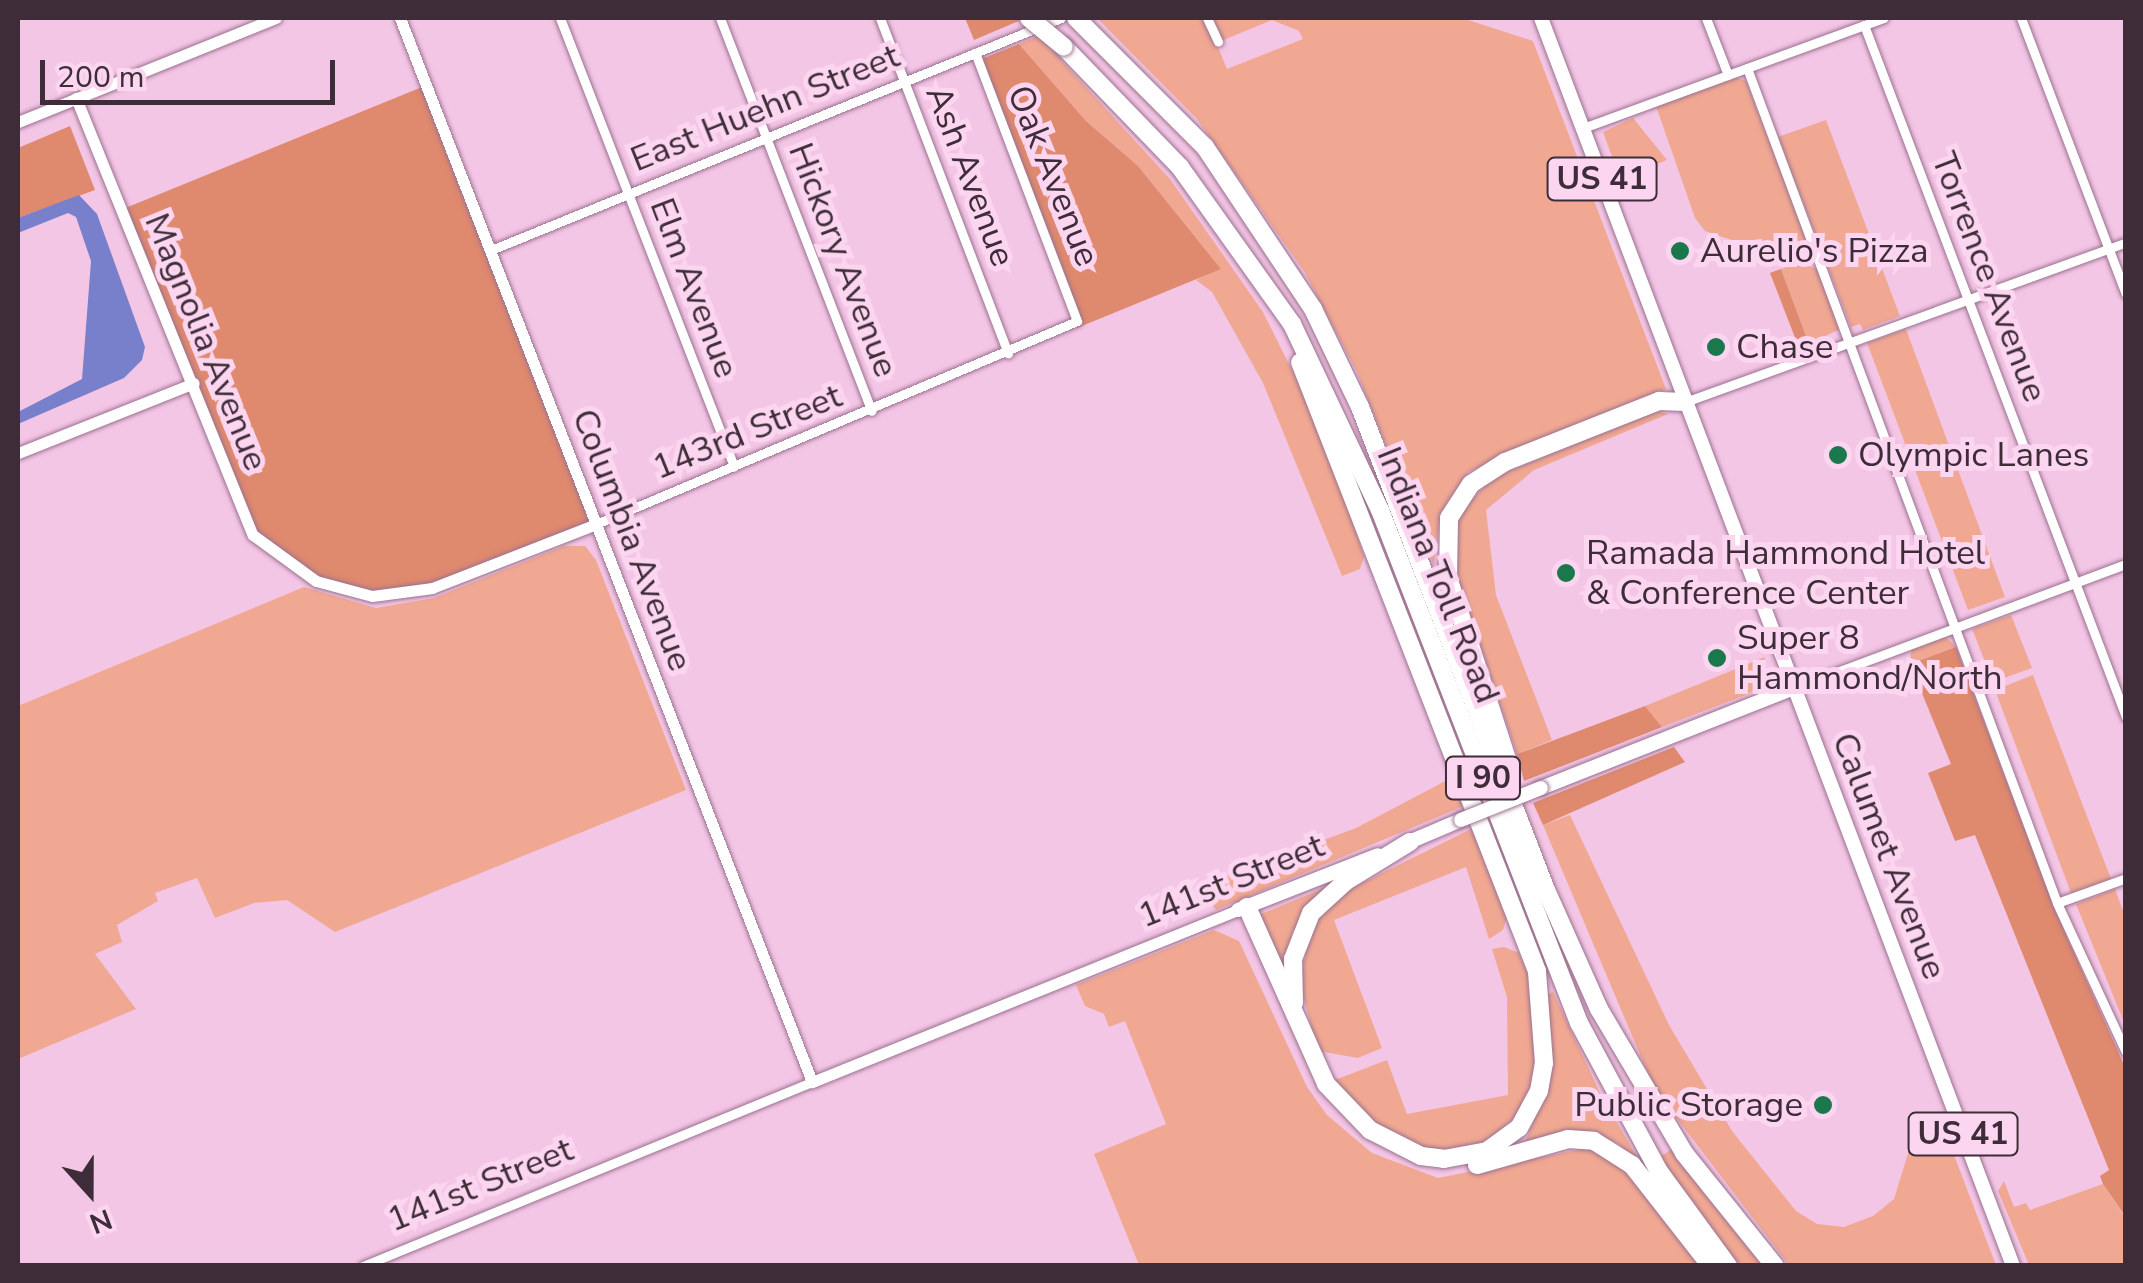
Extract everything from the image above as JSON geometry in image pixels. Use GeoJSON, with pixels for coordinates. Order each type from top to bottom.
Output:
{"type":"FeatureCollection","features":[{"type":"Feature","properties":{"kind":"highway","name":"Indiana Toll Road"},"geometry":{"type":"LineString","coordinates":[[1030,18],[1064,46],[1168,153],[1262,276],[1316,368],[1373,493],[1579,1023],[1658,1170],[1728,1266]]}},
{"type":"Feature","properties":{"kind":"highway","name":"Indiana Toll Road"},"geometry":{"type":"LineString","coordinates":[[1076,18],[1205,147],[1313,309],[1360,407],[1521,828],[1624,1058],[1684,1153],[1775,1266]]}},
{"type":"Feature","properties":{"kind":"highway"},"geometry":{"type":"LineString","coordinates":[[1243,908],[1326,1084],[1370,1130],[1421,1156],[1444,1159],[1487,1151],[1520,1128],[1539,1091],[1545,1034],[1537,971],[1505,877],[1262,276]]}},
{"type":"Feature","properties":{"kind":"highway"},"geometry":{"type":"LineString","coordinates":[[1521,828],[1512,772],[1448,577],[1449,518],[1471,484],[1505,462],[1660,402],[1685,402]]}},
{"type":"Feature","properties":{"kind":"highway"},"geometry":{"type":"LineString","coordinates":[[1308,1051],[1292,986],[1299,934],[1328,896],[1410,842]]}},
{"type":"Feature","properties":{"kind":"highway"},"geometry":{"type":"LineString","coordinates":[[1243,908],[1302,1066],[1330,1108],[1364,1141],[1426,1169],[1458,1170],[1568,1139],[1594,1141],[1632,1165],[1711,1266]]}},
{"type":"Feature","properties":{"kind":"main road","name":"Calumet Avenue"},"geometry":{"type":"LineString","coordinates":[[1541,18],[2012,1266]]}},
{"type":"Feature","properties":{"kind":"main road","name":"141st Street"},"geometry":{"type":"LineString","coordinates":[[1243,908],[1794,688]]}},
{"type":"Feature","properties":{"kind":"street"},"geometry":{"type":"LineString","coordinates":[[18,122],[276,18]]}},
{"type":"Feature","properties":{"kind":"street","name":"Columbia Avenue"},"geometry":{"type":"LineString","coordinates":[[400,18],[812,1082]]}},
{"type":"Feature","properties":{"kind":"street","name":"Elm Avenue"},"geometry":{"type":"LineString","coordinates":[[560,18],[734,466]]}},
{"type":"Feature","properties":{"kind":"street","name":"Hickory Avenue"},"geometry":{"type":"LineString","coordinates":[[720,18],[872,411]]}},
{"type":"Feature","properties":{"kind":"street","name":"Ash Avenue"},"geometry":{"type":"LineString","coordinates":[[880,18],[1008,353]]}},
{"type":"Feature","properties":{"kind":"street","name":"East Huehn Street"},"geometry":{"type":"LineString","coordinates":[[490,250],[1061,18]]}},
{"type":"Feature","properties":{"kind":"street"},"geometry":{"type":"LineString","coordinates":[[1208,18],[1218,42]]}},
{"type":"Feature","properties":{"kind":"street"},"geometry":{"type":"LineString","coordinates":[[1706,18],[1728,75]]}},
{"type":"Feature","properties":{"kind":"street"},"geometry":{"type":"LineString","coordinates":[[1584,128],[1878,18]]}},
{"type":"Feature","properties":{"kind":"street"},"geometry":{"type":"LineString","coordinates":[[2021,18],[2126,294]]}},
{"type":"Feature","properties":{"kind":"street","name":"Torrence Avenue"},"geometry":{"type":"LineString","coordinates":[[1864,25],[2126,717]]}},
{"type":"Feature","properties":{"kind":"street","name":"Oak Avenue"},"geometry":{"type":"LineString","coordinates":[[975,52],[1077,321]]}},
{"type":"Feature","properties":{"kind":"street"},"geometry":{"type":"LineString","coordinates":[[1747,68],[1959,626],[2058,903],[2126,1052]]}},
{"type":"Feature","properties":{"kind":"street","name":"Magnolia Avenue"},"geometry":{"type":"LineString","coordinates":[[76,98],[253,535],[316,581]]}},
{"type":"Feature","properties":{"kind":"street"},"geometry":{"type":"LineString","coordinates":[[1685,402],[2126,242]]}},
{"type":"Feature","properties":{"kind":"street","name":"143rd Street"},"geometry":{"type":"LineString","coordinates":[[316,581],[372,596],[432,588],[872,411],[1077,321]]}},
{"type":"Feature","properties":{"kind":"street"},"geometry":{"type":"LineString","coordinates":[[18,453],[194,382]]}},
{"type":"Feature","properties":{"kind":"street","name":"141st Street"},"geometry":{"type":"LineString","coordinates":[[1794,688],[2126,564]]}},
{"type":"Feature","properties":{"kind":"street"},"geometry":{"type":"LineString","coordinates":[[2058,903],[2126,878]]}},
{"type":"Feature","properties":{"kind":"street","name":"141st Street"},"geometry":{"type":"LineString","coordinates":[[363,1266],[1243,908]]}},
{"type":"Feature","properties":{"kind":"shaded area"},"geometry":{"type":"Polygon","coordinates":[[[965,18],[1017,18],[1021,20],[974,40],[965,18]]]}},
{"type":"Feature","properties":{"kind":"shaded area"},"geometry":{"type":"Polygon","coordinates":[[[1097,18],[1206,18],[1227,69],[1303,39],[1299,31],[1272,20],[1221,41],[1211,18],[1462,18],[1533,41],[1666,389],[1468,472],[1441,512],[1434,565],[1357,372],[1304,271],[1197,119],[1097,18]]]}},
{"type":"Feature","properties":{"kind":"shaded area"},"geometry":{"type":"Polygon","coordinates":[[[1039,36],[1170,179],[1263,312],[1326,439],[1364,557],[1360,569],[1342,576],[1263,383],[1212,292],[1196,280],[1220,268],[1138,166],[1086,121],[1019,44],[1039,36]]]}},
{"type":"Feature","properties":{"kind":"shaded area"},"geometry":{"type":"Polygon","coordinates":[[[1019,44],[1086,121],[1138,166],[1221,269],[1077,328],[1078,311],[977,61],[1019,44]]]}},
{"type":"Feature","properties":{"kind":"shaded area"},"geometry":{"type":"Polygon","coordinates":[[[1735,77],[1746,81],[1808,243],[1801,253],[1776,255],[1705,231],[1695,218],[1656,106],[1735,77]]]}},
{"type":"Feature","properties":{"kind":"shaded area"},"geometry":{"type":"Polygon","coordinates":[[[427,85],[596,524],[432,588],[372,596],[316,581],[253,535],[123,209],[427,85]]]}},
{"type":"Feature","properties":{"kind":"shaded area"},"geometry":{"type":"Polygon","coordinates":[[[1633,118],[1667,160],[1620,178],[1603,132],[1633,118]]]}},
{"type":"Feature","properties":{"kind":"shaded area"},"geometry":{"type":"Polygon","coordinates":[[[1826,120],[1900,316],[1863,330],[1860,324],[1851,327],[1778,137],[1826,120]]]}},
{"type":"Feature","properties":{"kind":"shaded area"},"geometry":{"type":"Polygon","coordinates":[[[70,126],[95,190],[18,218],[18,148],[70,126]]]}},
{"type":"Feature","properties":{"kind":"shaded area"},"geometry":{"type":"Polygon","coordinates":[[[1800,263],[1818,269],[1840,329],[1809,344],[1781,269],[1800,263]]]}},
{"type":"Feature","properties":{"kind":"shaded area"},"geometry":{"type":"Polygon","coordinates":[[[1781,269],[1809,344],[1799,348],[1770,273],[1781,269]]]}},
{"type":"Feature","properties":{"kind":"shaded area"},"geometry":{"type":"Polygon","coordinates":[[[1906,329],[2005,597],[1968,610],[1867,343],[1906,329]]]}},
{"type":"Feature","properties":{"kind":"shaded area"},"geometry":{"type":"Polygon","coordinates":[[[1657,411],[1668,414],[1534,470],[1486,510],[1496,595],[1552,740],[1517,754],[1453,564],[1459,514],[1492,478],[1657,411]]]}},
{"type":"Feature","properties":{"kind":"shaded area"},"geometry":{"type":"Polygon","coordinates":[[[564,546],[585,546],[596,560],[686,790],[335,932],[287,900],[254,903],[215,918],[197,878],[155,893],[158,901],[117,925],[122,942],[95,954],[136,1009],[18,1059],[18,706],[304,587],[376,608],[434,598],[564,546]]]}},
{"type":"Feature","properties":{"kind":"shaded area"},"geometry":{"type":"Polygon","coordinates":[[[2011,615],[2032,668],[1993,682],[1972,629],[2011,615]]]}},
{"type":"Feature","properties":{"kind":"shaded area"},"geometry":{"type":"Polygon","coordinates":[[[1946,637],[1956,647],[1910,664],[1911,650],[1946,637]]]}},
{"type":"Feature","properties":{"kind":"shaded area"},"geometry":{"type":"Polygon","coordinates":[[[1956,647],[2055,910],[2125,1067],[2125,1216],[2103,1184],[2100,1176],[2109,1170],[1975,835],[1955,841],[1928,773],[1951,764],[1910,664],[1956,647]]]}},
{"type":"Feature","properties":{"kind":"shaded area"},"geometry":{"type":"Polygon","coordinates":[[[1765,657],[1759,687],[1748,694],[1662,727],[1645,706],[1765,657]]]}},
{"type":"Feature","properties":{"kind":"shaded area"},"geometry":{"type":"Polygon","coordinates":[[[2033,675],[2111,879],[2071,893],[1995,690],[2033,675]]]}},
{"type":"Feature","properties":{"kind":"shaded area"},"geometry":{"type":"Polygon","coordinates":[[[1645,706],[1662,727],[1524,781],[1517,754],[1645,706]]]}},
{"type":"Feature","properties":{"kind":"shaded area"},"geometry":{"type":"Polygon","coordinates":[[[1674,747],[1685,762],[1543,825],[1533,803],[1674,747]]]}},
{"type":"Feature","properties":{"kind":"shaded area"},"geometry":{"type":"Polygon","coordinates":[[[1453,777],[1471,803],[1216,910],[1210,902],[1214,881],[1356,828],[1453,777]]]}},
{"type":"Feature","properties":{"kind":"shaded area"},"geometry":{"type":"Polygon","coordinates":[[[1570,815],[1669,1025],[1732,1131],[1796,1211],[1817,1224],[1844,1227],[1873,1216],[1894,1199],[1910,1147],[1946,1134],[1996,1265],[1789,1265],[1655,1090],[1543,825],[1570,815]]]}},
{"type":"Feature","properties":{"kind":"shaded area"},"geometry":{"type":"Polygon","coordinates":[[[1479,825],[1508,913],[1503,930],[1489,939],[1466,867],[1334,920],[1382,1048],[1358,1058],[1318,1051],[1300,984],[1310,927],[1329,903],[1354,887],[1479,825]]]}},
{"type":"Feature","properties":{"kind":"shaded area"},"geometry":{"type":"Polygon","coordinates":[[[1331,885],[1292,932],[1284,980],[1259,915],[1331,885]]]}},
{"type":"Feature","properties":{"kind":"shaded area"},"geometry":{"type":"Polygon","coordinates":[[[2115,889],[2125,916],[2125,1025],[2076,904],[2115,889]]]}},
{"type":"Feature","properties":{"kind":"shaded area"},"geometry":{"type":"Polygon","coordinates":[[[1214,930],[1239,941],[1307,1087],[1327,1115],[1372,1153],[1438,1178],[1587,1148],[1622,1166],[1703,1265],[1139,1265],[1094,1154],[1166,1124],[1125,1021],[1109,1027],[1104,1014],[1085,1006],[1076,985],[1214,930]]]}},
{"type":"Feature","properties":{"kind":"shaded area"},"geometry":{"type":"Polygon","coordinates":[[[1504,947],[1519,953],[1529,977],[1537,1039],[1532,1083],[1515,1117],[1488,1141],[1459,1151],[1429,1150],[1368,1120],[1332,1081],[1387,1060],[1407,1114],[1508,1095],[1507,997],[1492,949],[1504,947]]]}},
{"type":"Feature","properties":{"kind":"shaded area"},"geometry":{"type":"Polygon","coordinates":[[[1553,992],[1601,1095],[1641,1164],[1619,1144],[1586,1132],[1525,1142],[1549,1084],[1547,995],[1553,992]]]}},
{"type":"Feature","properties":{"kind":"shaded area"},"geometry":{"type":"Polygon","coordinates":[[[1672,1149],[1762,1265],[1739,1265],[1714,1235],[1660,1157],[1672,1149]]]}},
{"type":"Feature","properties":{"kind":"shaded area"},"geometry":{"type":"Polygon","coordinates":[[[2004,1181],[2014,1207],[2026,1203],[2030,1210],[2103,1184],[2125,1217],[2125,1265],[2029,1265],[1998,1191],[2004,1181]]]}},
{"type":"Feature","properties":{"kind":"water"},"geometry":{"type":"Polygon","coordinates":[[[79,195],[97,214],[145,347],[142,360],[124,378],[18,424],[18,412],[82,379],[91,261],[76,217],[68,213],[18,233],[18,218],[79,195]]]}},
{"type":"Feature","properties":{"kind":"place","name":"Aurelio's Pizza"},"geometry":{"type":"Point","coordinates":[1680,251]}},
{"type":"Feature","properties":{"kind":"place","name":"Chase"},"geometry":{"type":"Point","coordinates":[1716,347]}},
{"type":"Feature","properties":{"kind":"place","name":"Olympic Lanes"},"geometry":{"type":"Point","coordinates":[1838,455]}},
{"type":"Feature","properties":{"kind":"place","name":"Ramada Hammond Hotel & Conference Center"},"geometry":{"type":"Point","coordinates":[1566,573]}},
{"type":"Feature","properties":{"kind":"place","name":"Super 8 Hammond/North"},"geometry":{"type":"Point","coordinates":[1717,658]}},
{"type":"Feature","properties":{"kind":"place","name":"Public Storage"},"geometry":{"type":"Point","coordinates":[1823,1105]}}]}
